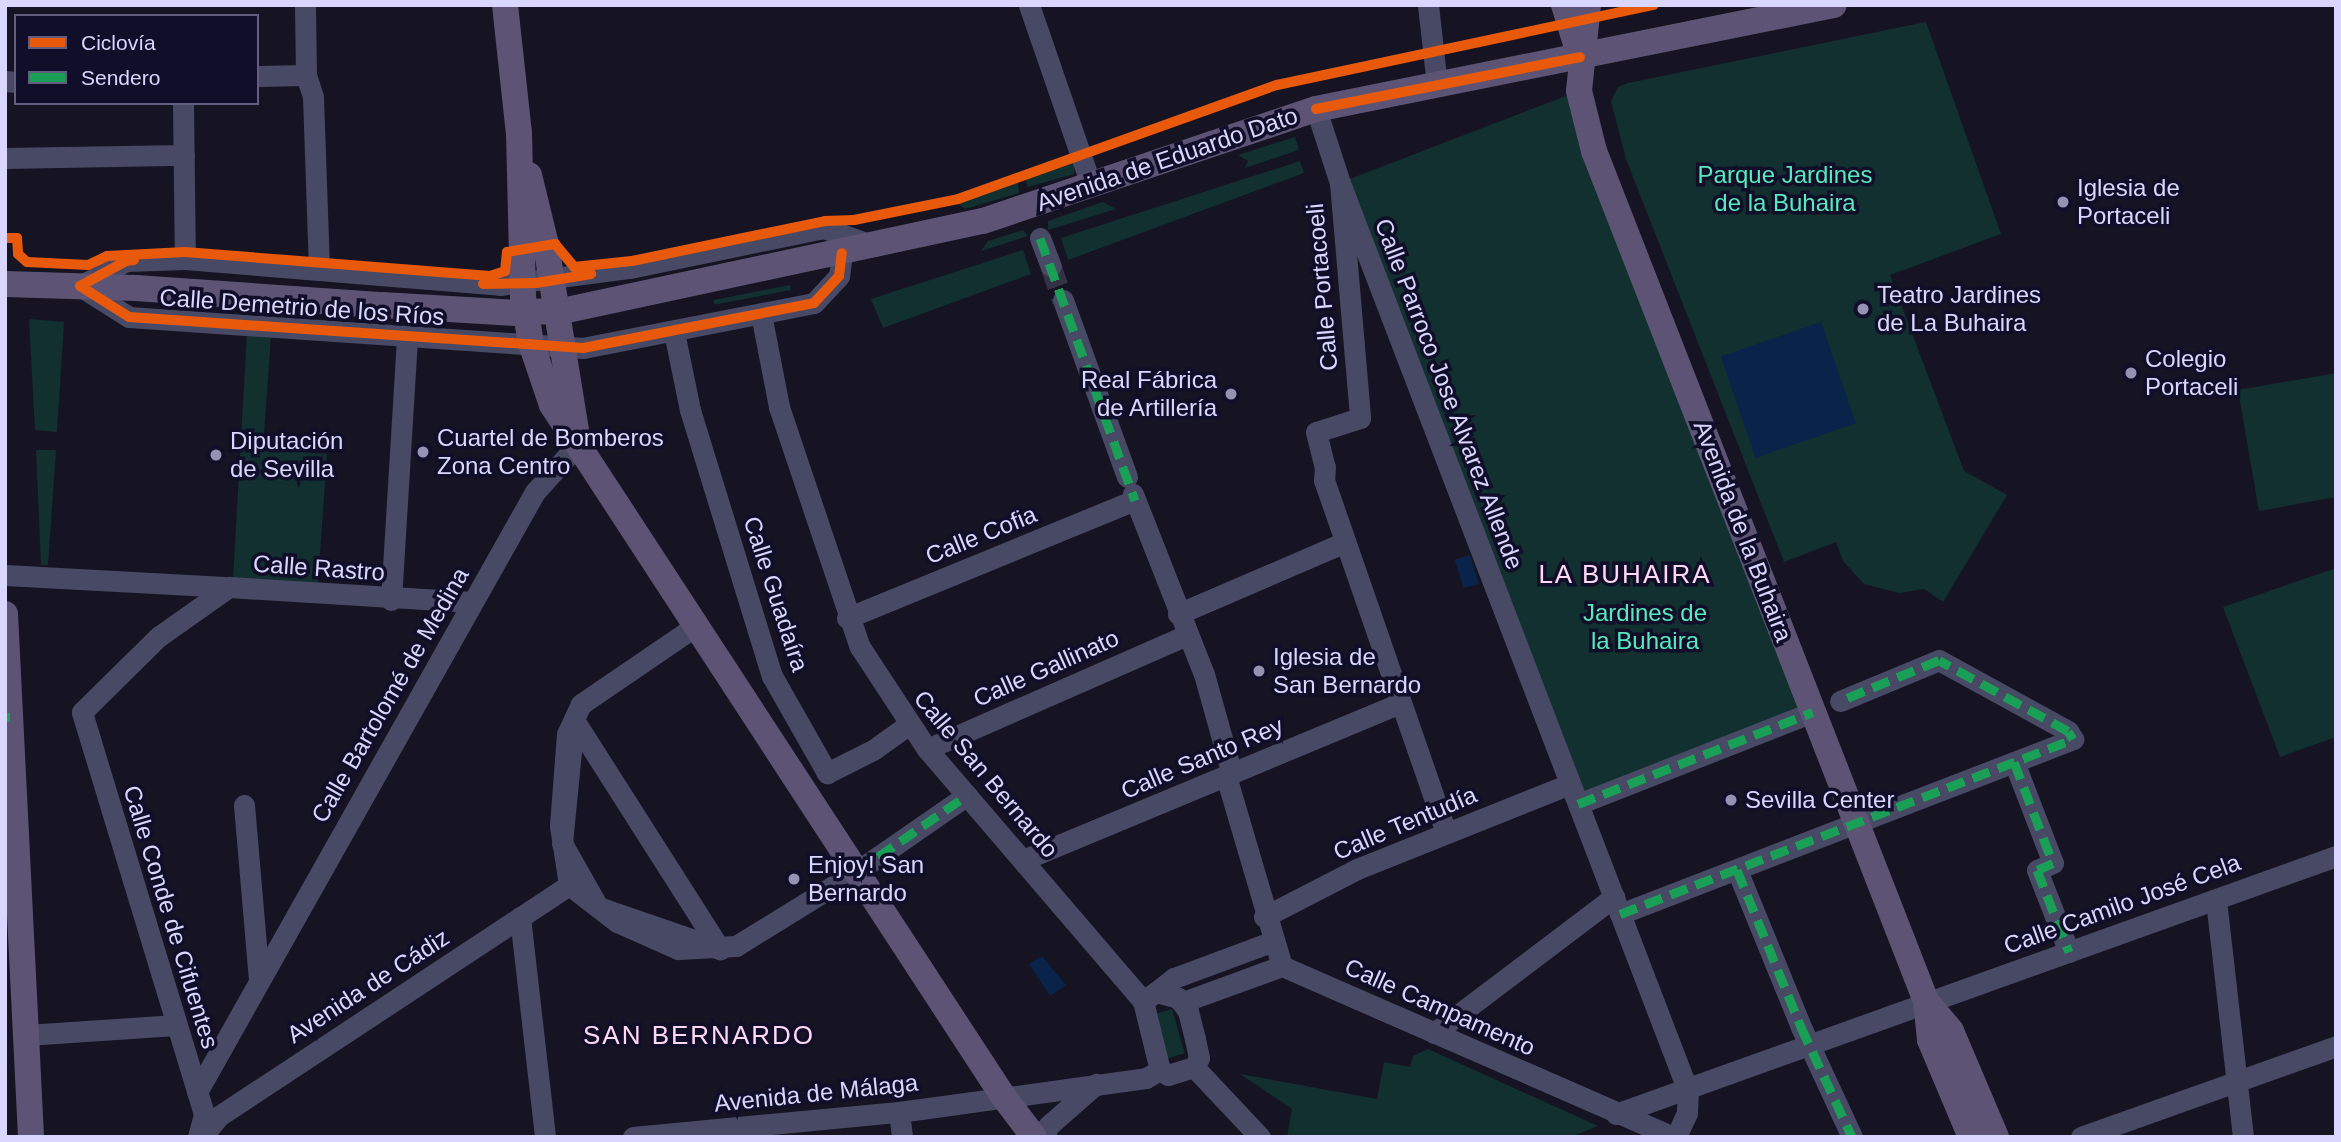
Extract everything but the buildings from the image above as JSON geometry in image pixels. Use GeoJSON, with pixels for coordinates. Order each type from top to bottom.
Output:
{"type":"FeatureCollection","features":[{"type":"Feature","properties":{"kind":"main road"},"geometry":{"type":"LineString","coordinates":[[505,5],[519,133],[522,284],[531,343],[552,405],[694,627],[1003,1096],[1034,1137]]}},
{"type":"Feature","properties":{"kind":"main road","name":"Avenida de la Buhaira"},"geometry":{"type":"LineString","coordinates":[[1564,5],[1580,57]]}},
{"type":"Feature","properties":{"kind":"main road","name":"Avenida de la Buhaira"},"geometry":{"type":"LineString","coordinates":[[1588,5],[1590,19],[1580,57],[1579,91],[1594,151],[1926,1001],[1930,1041],[1971,1137]]}},
{"type":"Feature","properties":{"kind":"main road","name":"Avenida de Eduardo Dato"},"geometry":{"type":"LineString","coordinates":[[562,310],[810,260],[983,221],[1316,109],[1580,57],[1759,13],[1834,5]]}},
{"type":"Feature","properties":{"kind":"main road"},"geometry":{"type":"LineString","coordinates":[[519,133],[570,352],[578,444]]}},
{"type":"Feature","properties":{"kind":"main road","name":"Calle Demetrio de los Ríos"},"geometry":{"type":"LineString","coordinates":[[5,284],[136,288],[468,311],[562,310]]}},
{"type":"Feature","properties":{"kind":"main road"},"geometry":{"type":"LineString","coordinates":[[5,614],[8,717],[31,1137]]}},
{"type":"Feature","properties":{"kind":"main road","name":"Avenida de la Buhaira"},"geometry":{"type":"LineString","coordinates":[[1926,1001],[1951,1031],[1996,1137]]}},
{"type":"Feature","properties":{"kind":"street"},"geometry":{"type":"LineString","coordinates":[[305,5],[306,75],[313,97],[320,270]]}},
{"type":"Feature","properties":{"kind":"street"},"geometry":{"type":"LineString","coordinates":[[1029,5],[1091,185]]}},
{"type":"Feature","properties":{"kind":"street"},"geometry":{"type":"LineString","coordinates":[[1428,5],[1437,85]]}},
{"type":"Feature","properties":{"kind":"street"},"geometry":{"type":"LineString","coordinates":[[259,76],[306,75]]}},
{"type":"Feature","properties":{"kind":"street"},"geometry":{"type":"LineString","coordinates":[[183,105],[185,259]]}},
{"type":"Feature","properties":{"kind":"street","name":"Calle Portacoeli"},"geometry":{"type":"LineString","coordinates":[[1316,109],[1340,183],[1360,418],[1316,432],[1325,467],[1324,481],[1345,542]]}},
{"type":"Feature","properties":{"kind":"street"},"geometry":{"type":"LineString","coordinates":[[5,158],[184,155]]}},
{"type":"Feature","properties":{"kind":"street","name":"Calle Parroco Jose Alvarez Allende"},"geometry":{"type":"LineString","coordinates":[[1340,183],[1688,1091]]}},
{"type":"Feature","properties":{"kind":"street"},"geometry":{"type":"LineString","coordinates":[[552,281],[824,229],[874,246]]}},
{"type":"Feature","properties":{"kind":"street"},"geometry":{"type":"LineString","coordinates":[[1040,238],[1051,266]]}},
{"type":"Feature","properties":{"kind":"street"},"geometry":{"type":"LineString","coordinates":[[674,332],[814,303],[839,276],[842,253]]}},
{"type":"Feature","properties":{"kind":"street","name":"Calle Demetrio de los Ríos"},"geometry":{"type":"LineString","coordinates":[[552,281],[522,284],[185,259],[126,261],[80,286],[128,317],[531,343],[570,352],[674,332]]}},
{"type":"Feature","properties":{"kind":"street"},"geometry":{"type":"LineString","coordinates":[[1063,300],[1178,614],[1204,674],[1264,917],[1282,966],[1183,1002]]}},
{"type":"Feature","properties":{"kind":"street","name":"Calle San Bernardo"},"geometry":{"type":"LineString","coordinates":[[761,314],[776,396],[847,618],[908,725],[926,750],[1149,997]]}},
{"type":"Feature","properties":{"kind":"street","name":"Calle Guadaíra"},"geometry":{"type":"LineString","coordinates":[[674,332],[690,410],[772,676],[827,773],[873,750],[908,725]]}},
{"type":"Feature","properties":{"kind":"street"},"geometry":{"type":"LineString","coordinates":[[391,600],[407,335]]}},
{"type":"Feature","properties":{"kind":"street","name":"Calle Bartolomé de Medina"},"geometry":{"type":"LineString","coordinates":[[197,1092],[535,492],[578,444]]}},
{"type":"Feature","properties":{"kind":"street","name":"Calle Cofia"},"geometry":{"type":"LineString","coordinates":[[847,618],[1132,490]]}},
{"type":"Feature","properties":{"kind":"street"},"geometry":{"type":"LineString","coordinates":[[1178,614],[1345,542],[1446,832]]}},
{"type":"Feature","properties":{"kind":"street"},"geometry":{"type":"LineString","coordinates":[[5,575],[229,587]]}},
{"type":"Feature","properties":{"kind":"street","name":"Calle Rastro"},"geometry":{"type":"LineString","coordinates":[[82,712],[158,637],[229,587],[391,600],[473,603]]}},
{"type":"Feature","properties":{"kind":"street"},"geometry":{"type":"LineString","coordinates":[[694,627],[581,704],[574,720],[562,769],[562,843],[569,885],[617,922],[678,949],[720,949],[744,943],[856,872],[967,795]]}},
{"type":"Feature","properties":{"kind":"street","name":"Calle Gallinato"},"geometry":{"type":"LineString","coordinates":[[926,750],[1187,635]]}},
{"type":"Feature","properties":{"kind":"street"},"geometry":{"type":"LineString","coordinates":[[1434,1034],[1617,906],[1737,870],[2073,739],[2068,731],[1939,660],[1840,701]]}},
{"type":"Feature","properties":{"kind":"street","name":"Calle Santo Rey"},"geometry":{"type":"LineString","coordinates":[[1023,860],[1401,703]]}},
{"type":"Feature","properties":{"kind":"street","name":"Calle Conde de Cifuentes"},"geometry":{"type":"LineString","coordinates":[[82,712],[204,1114],[200,1137]]}},
{"type":"Feature","properties":{"kind":"street","name":"Calle Tentudía"},"geometry":{"type":"LineString","coordinates":[[1264,917],[1357,869],[1446,832],[1574,794],[1814,712]]}},
{"type":"Feature","properties":{"kind":"street"},"geometry":{"type":"LineString","coordinates":[[574,720],[720,949]]}},
{"type":"Feature","properties":{"kind":"street"},"geometry":{"type":"LineString","coordinates":[[2014,762],[2053,863],[2037,870],[2069,952]]}},
{"type":"Feature","properties":{"kind":"street"},"geometry":{"type":"LineString","coordinates":[[244,805],[259,979]]}},
{"type":"Feature","properties":{"kind":"street"},"geometry":{"type":"LineString","coordinates":[[562,843],[598,907]]}},
{"type":"Feature","properties":{"kind":"street","name":"Calle Camilo José Cela"},"geometry":{"type":"LineString","coordinates":[[1616,1115],[1813,1046],[1926,1001],[2336,856]]}},
{"type":"Feature","properties":{"kind":"street"},"geometry":{"type":"LineString","coordinates":[[1737,870],[1852,1137]]}},
{"type":"Feature","properties":{"kind":"street","name":"Avenida de Cádiz"},"geometry":{"type":"LineString","coordinates":[[200,1137],[219,1116],[569,885]]}},
{"type":"Feature","properties":{"kind":"street"},"geometry":{"type":"LineString","coordinates":[[2216,900],[2244,1137]]}},
{"type":"Feature","properties":{"kind":"street"},"geometry":{"type":"LineString","coordinates":[[520,917],[545,1137]]}},
{"type":"Feature","properties":{"kind":"street"},"geometry":{"type":"LineString","coordinates":[[1149,997],[1174,978],[1271,942]]}},
{"type":"Feature","properties":{"kind":"street","name":"Calle Campamento"},"geometry":{"type":"LineString","coordinates":[[1282,966],[1616,1115],[1675,1137]]}},
{"type":"Feature","properties":{"kind":"street"},"geometry":{"type":"LineString","coordinates":[[1149,997],[1171,994],[1183,1002],[1199,1058],[1194,1067],[1259,1137]]}},
{"type":"Feature","properties":{"kind":"street"},"geometry":{"type":"LineString","coordinates":[[1149,997],[1160,1070]]}},
{"type":"Feature","properties":{"kind":"street"},"geometry":{"type":"LineString","coordinates":[[26,1035],[176,1026]]}},
{"type":"Feature","properties":{"kind":"street"},"geometry":{"type":"LineString","coordinates":[[2081,1137],[2336,1046]]}},
{"type":"Feature","properties":{"kind":"street","name":"Avenida de Málaga"},"geometry":{"type":"LineString","coordinates":[[633,1137],[899,1112],[1146,1078],[1160,1070],[1168,1075],[1194,1067]]}},
{"type":"Feature","properties":{"kind":"street"},"geometry":{"type":"LineString","coordinates":[[1045,1137],[1048,1126],[1096,1084]]}},
{"type":"Feature","properties":{"kind":"street"},"geometry":{"type":"LineString","coordinates":[[1675,1137],[1687,1113],[1688,1091]]}},
{"type":"Feature","properties":{"kind":"street"},"geometry":{"type":"LineString","coordinates":[[899,1112],[902,1137]]}},
{"type":"Feature","properties":{"kind":"green space","name":"Parque Jardines de la Buhaira"},"geometry":{"type":"Polygon","coordinates":[[[1926,22],[2001,234],[1890,275],[1964,471],[2007,495],[1943,602],[1924,589],[1899,593],[1864,584],[1843,561],[1836,542],[1784,562],[1626,159],[1611,101],[1618,87],[1628,83],[1926,22]]]}},
{"type":"Feature","properties":{"kind":"green space","name":"Jardines de la Buhaira"},"geometry":{"type":"Polygon","coordinates":[[[1579,91],[1817,711],[1578,803],[1340,183],[1579,91]]]}},
{"type":"Feature","properties":{"kind":"green space"},"geometry":{"type":"Polygon","coordinates":[[[1295,137],[1299,150],[1245,168],[1248,161],[1238,155],[1295,137]]]}},
{"type":"Feature","properties":{"kind":"green space"},"geometry":{"type":"Polygon","coordinates":[[[1300,161],[1304,173],[1068,260],[1061,238],[1300,161]]]}},
{"type":"Feature","properties":{"kind":"green space"},"geometry":{"type":"Polygon","coordinates":[[[1074,162],[1074,174],[1028,187],[1025,179],[1074,162]]]}},
{"type":"Feature","properties":{"kind":"green space"},"geometry":{"type":"Polygon","coordinates":[[[1018,182],[1019,193],[965,209],[959,202],[1018,182]]]}},
{"type":"Feature","properties":{"kind":"green space"},"geometry":{"type":"Polygon","coordinates":[[[1103,202],[1116,209],[1048,230],[1048,221],[1103,202]]]}},
{"type":"Feature","properties":{"kind":"green space"},"geometry":{"type":"Polygon","coordinates":[[[1023,230],[1028,236],[981,251],[988,241],[1023,230]]]}},
{"type":"Feature","properties":{"kind":"green space"},"geometry":{"type":"Polygon","coordinates":[[[1023,250],[1031,274],[883,328],[871,299],[1023,250]]]}},
{"type":"Feature","properties":{"kind":"green space"},"geometry":{"type":"Polygon","coordinates":[[[790,285],[791,290],[714,305],[713,300],[790,285]]]}},
{"type":"Feature","properties":{"kind":"green space"},"geometry":{"type":"Polygon","coordinates":[[[29,319],[64,322],[57,432],[35,430],[29,319]]]}},
{"type":"Feature","properties":{"kind":"green space"},"geometry":{"type":"Polygon","coordinates":[[[247,334],[271,336],[263,449],[327,454],[318,583],[233,578],[247,334]]]}},
{"type":"Feature","properties":{"kind":"green space"},"geometry":{"type":"Polygon","coordinates":[[[2336,373],[2336,497],[2259,511],[2238,390],[2336,373]]]}},
{"type":"Feature","properties":{"kind":"green space"},"geometry":{"type":"Polygon","coordinates":[[[36,450],[56,450],[48,565],[41,565],[36,450]]]}},
{"type":"Feature","properties":{"kind":"green space"},"geometry":{"type":"Polygon","coordinates":[[[2336,568],[2336,737],[2280,757],[2223,607],[2336,568]]]}},
{"type":"Feature","properties":{"kind":"green space"},"geometry":{"type":"Polygon","coordinates":[[[1172,1009],[1185,1053],[1165,1059],[1153,1015],[1172,1009]]]}},
{"type":"Feature","properties":{"kind":"green space"},"geometry":{"type":"Polygon","coordinates":[[[1428,1049],[1598,1126],[1571,1137],[1287,1137],[1292,1109],[1240,1074],[1377,1099],[1384,1062],[1410,1067],[1413,1056],[1428,1049]]]}},
{"type":"Feature","properties":{"kind":"water"},"geometry":{"type":"Polygon","coordinates":[[[1821,322],[1856,423],[1756,458],[1721,357],[1821,322]]]}},
{"type":"Feature","properties":{"kind":"water"},"geometry":{"type":"Polygon","coordinates":[[[1470,555],[1479,584],[1463,588],[1455,560],[1470,555]]]}},
{"type":"Feature","properties":{"kind":"water"},"geometry":{"type":"Polygon","coordinates":[[[1042,956],[1066,985],[1050,996],[1029,964],[1042,956]]]}},
{"type":"Feature","properties":{"kind":"tunnel"},"geometry":{"type":"LineString","coordinates":[[1051,266],[1063,300]]}},
{"type":"Feature","properties":{"kind":"marked path"},"geometry":{"type":"LineString","coordinates":[[1040,238],[1135,500]]}},
{"type":"Feature","properties":{"kind":"marked path"},"geometry":{"type":"LineString","coordinates":[[1620,914],[2073,739],[2068,731],[1939,660],[1840,701]]}},
{"type":"Feature","properties":{"kind":"marked path"},"geometry":{"type":"LineString","coordinates":[[1578,804],[1813,712]]}},
{"type":"Feature","properties":{"kind":"marked path"},"geometry":{"type":"LineString","coordinates":[[5,717],[10,717]]}},
{"type":"Feature","properties":{"kind":"marked path"},"geometry":{"type":"LineString","coordinates":[[2014,762],[2053,863],[2037,870],[2069,952]]}},
{"type":"Feature","properties":{"kind":"marked path"},"geometry":{"type":"LineString","coordinates":[[856,872],[967,795]]}},
{"type":"Feature","properties":{"kind":"marked path"},"geometry":{"type":"LineString","coordinates":[[1737,870],[1801,1027],[1852,1137]]}},
{"type":"Feature","properties":{"kind":"cycle path"},"geometry":{"type":"LineString","coordinates":[[5,238],[17,238],[18,254],[27,262],[88,265],[107,256],[185,252],[490,276],[505,271],[507,252],[555,244],[574,267],[632,261],[825,221],[854,220],[958,199],[1277,85],[1654,5]]}},
{"type":"Feature","properties":{"kind":"cycle path"},"geometry":{"type":"LineString","coordinates":[[1316,109],[1580,57]]}},
{"type":"Feature","properties":{"kind":"cycle path"},"geometry":{"type":"LineString","coordinates":[[134,260],[126,261],[80,286],[129,317],[583,348],[814,303],[839,276],[842,253]]}},
{"type":"Feature","properties":{"kind":"cycle path"},"geometry":{"type":"LineString","coordinates":[[483,284],[536,283],[591,274]]}},
{"type":"Feature","properties":{"kind":"place","name":"Iglesia de Portaceli"},"geometry":{"type":"Point","coordinates":[2063,202]}},
{"type":"Feature","properties":{"kind":"place","name":"Teatro Jardines de La Buhaira"},"geometry":{"type":"Point","coordinates":[1863,309]}},
{"type":"Feature","properties":{"kind":"place","name":"Colegio Portaceli"},"geometry":{"type":"Point","coordinates":[2131,373]}},
{"type":"Feature","properties":{"kind":"place","name":"Real Fábrica de Artillería"},"geometry":{"type":"Point","coordinates":[1231,394]}},
{"type":"Feature","properties":{"kind":"place","name":"Cuartel de Bomberos Zona Centro"},"geometry":{"type":"Point","coordinates":[423,452]}},
{"type":"Feature","properties":{"kind":"place","name":"Diputación de Sevilla"},"geometry":{"type":"Point","coordinates":[216,455]}},
{"type":"Feature","properties":{"kind":"place","name":"Iglesia de San Bernardo"},"geometry":{"type":"Point","coordinates":[1259,671]}},
{"type":"Feature","properties":{"kind":"place","name":"Sevilla Center"},"geometry":{"type":"Point","coordinates":[1731,800]}},
{"type":"Feature","properties":{"kind":"place","name":"Enjoy! San Bernardo"},"geometry":{"type":"Point","coordinates":[794,879]}},
{"type":"Feature","properties":{"kind":"district","name":"LA BUHAIRA"},"geometry":{"type":"Point","coordinates":[1625,575]}},
{"type":"Feature","properties":{"kind":"district","name":"SAN BERNARDO"},"geometry":{"type":"Point","coordinates":[699,1036]}}]}
